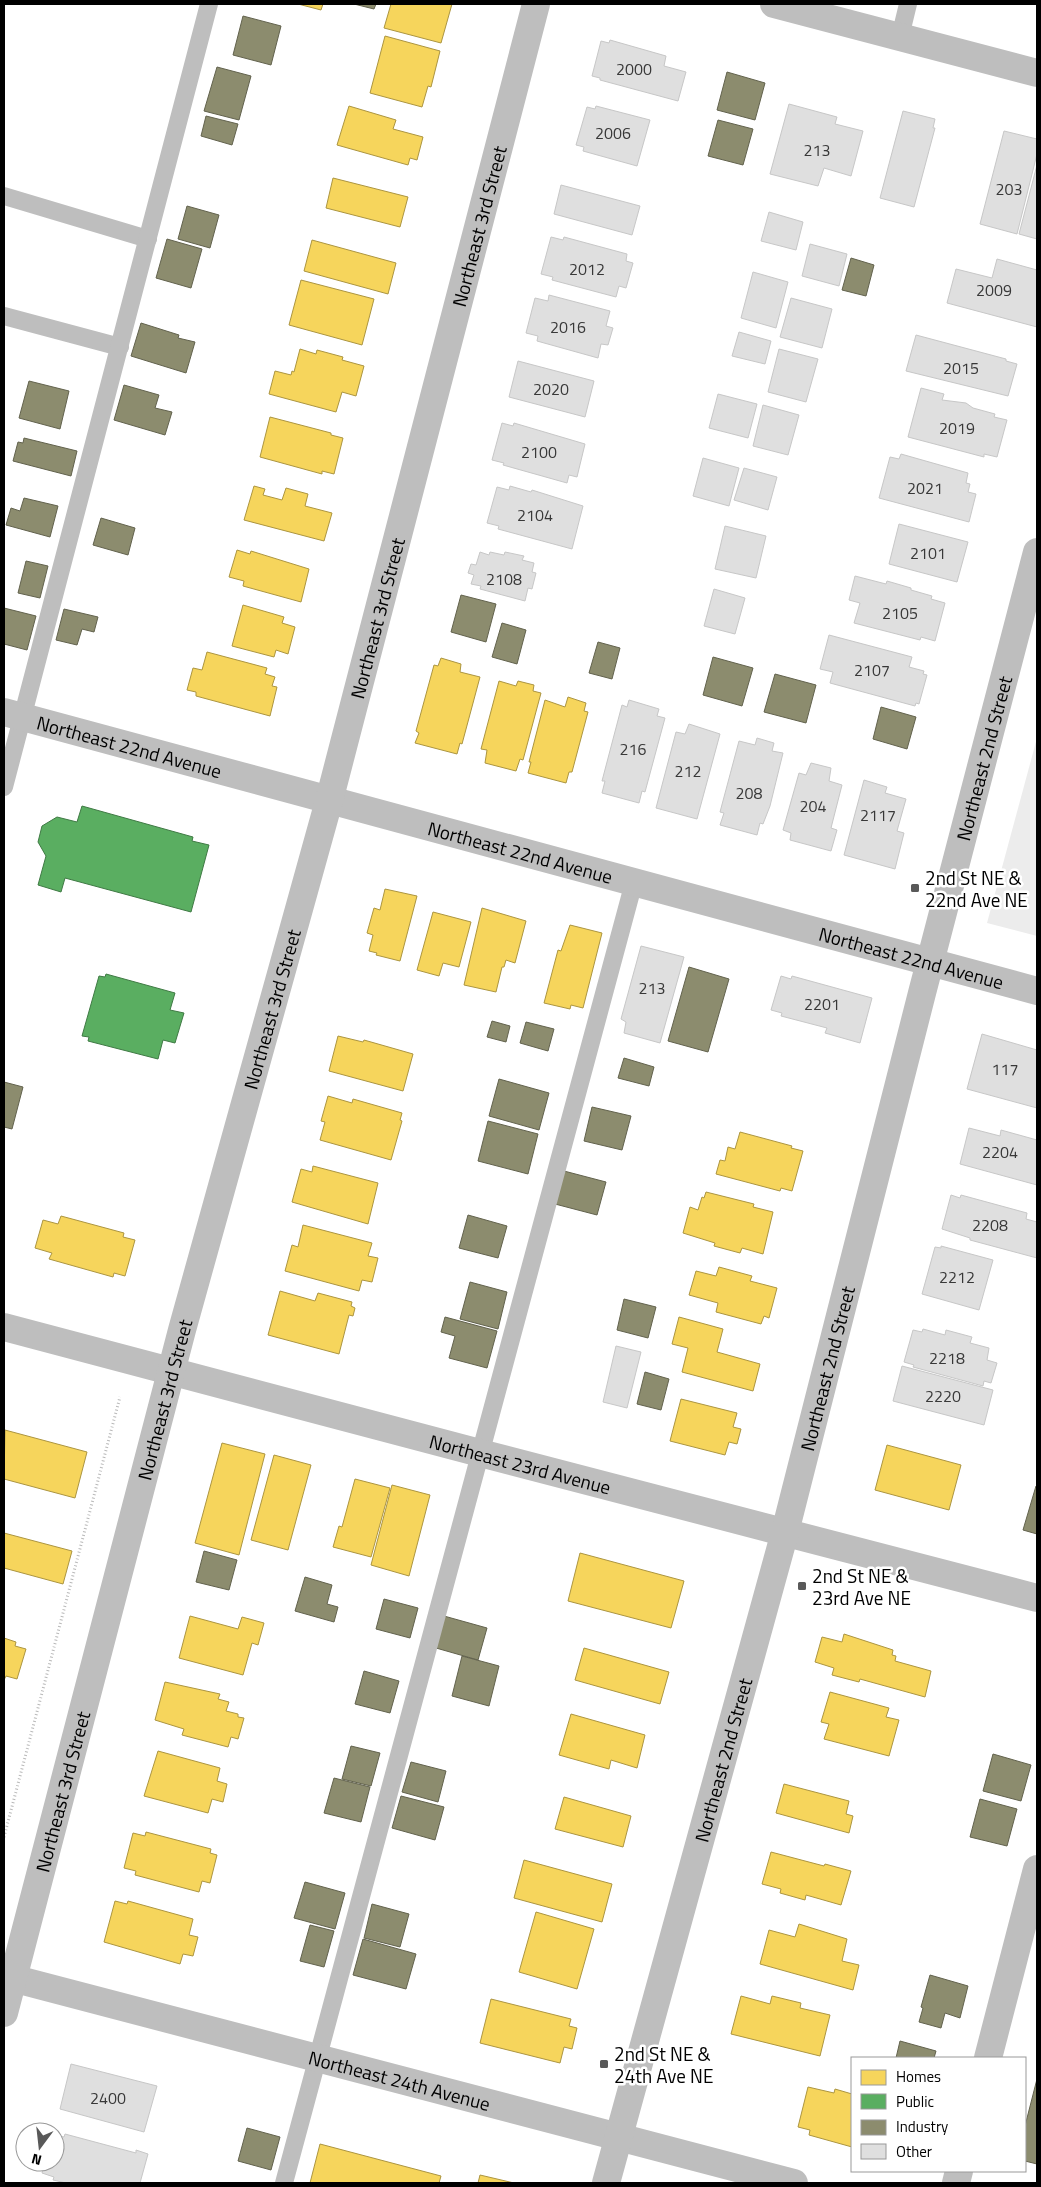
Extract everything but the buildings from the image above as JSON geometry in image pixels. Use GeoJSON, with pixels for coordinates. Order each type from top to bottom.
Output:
{"type":"FeatureCollection","features":[{"type":"Feature","properties":{"kind":"street","name":"Northeast 3rd Street"},"geometry":{"type":"LineString","coordinates":[[4,2013],[8,1977],[171,1372],[329,801],[536,4]]}},
{"type":"Feature","properties":{"kind":"street"},"geometry":{"type":"LineString","coordinates":[[774,4],[1037,73]]}},
{"type":"Feature","properties":{"kind":"street","name":"Northeast 2nd Street"},"geometry":{"type":"LineString","coordinates":[[606,2183],[785,1532],[1037,552]]}},
{"type":"Feature","properties":{"kind":"street","name":"Northeast 22nd Avenue"},"geometry":{"type":"LineString","coordinates":[[13,715],[1037,991]]}},
{"type":"Feature","properties":{"kind":"street","name":"Northeast 23rd Avenue"},"geometry":{"type":"LineString","coordinates":[[4,1327],[1037,1598]]}},
{"type":"Feature","properties":{"kind":"street"},"geometry":{"type":"LineString","coordinates":[[988,2057],[1037,1869]]}},
{"type":"Feature","properties":{"kind":"street","name":"Northeast 24th Avenue"},"geometry":{"type":"LineString","coordinates":[[8,1977],[794,2183]]}},
{"type":"Feature","properties":{"kind":"lane"},"geometry":{"type":"LineString","coordinates":[[4,787],[13,715],[120,347],[209,4]]}},
{"type":"Feature","properties":{"kind":"lane"},"geometry":{"type":"LineString","coordinates":[[900,37],[908,4]]}},
{"type":"Feature","properties":{"kind":"lane"},"geometry":{"type":"LineString","coordinates":[[4,196],[148,239]]}},
{"type":"Feature","properties":{"kind":"lane"},"geometry":{"type":"LineString","coordinates":[[4,316],[120,347]]}},
{"type":"Feature","properties":{"kind":"lane"},"geometry":{"type":"LineString","coordinates":[[284,2183],[634,882]]}},
{"type":"Feature","properties":{"kind":"path"},"geometry":{"type":"LineString","coordinates":[[4,1837],[120,1397]]}},
{"type":"Feature","properties":{"kind":"shaded area"},"geometry":{"type":"Polygon","coordinates":[[[1037,738],[1037,936],[987,923],[1037,738]]]}},
{"type":"Feature","properties":{"kind":"place","name":"2nd St NE & 22nd Ave NE"},"geometry":{"type":"Point","coordinates":[915,888]}},
{"type":"Feature","properties":{"kind":"place","name":"2nd St NE & 23rd Ave NE"},"geometry":{"type":"Point","coordinates":[802,1586]}},
{"type":"Feature","properties":{"kind":"place","name":"2nd St NE & 24th Ave NE"},"geometry":{"type":"Point","coordinates":[604,2064]}}]}
